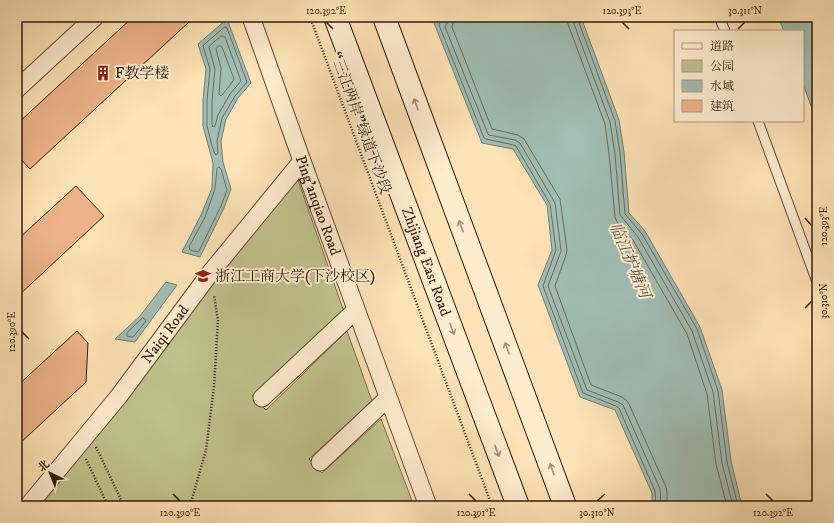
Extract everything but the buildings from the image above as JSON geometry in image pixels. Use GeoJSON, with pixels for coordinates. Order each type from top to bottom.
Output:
{"type":"FeatureCollection","features":[{"type":"Feature","properties":{"kind":"main road","name":"Zhijiang East Road"},"geometry":{"type":"LineString","coordinates":[[335,17],[518,506]]}},
{"type":"Feature","properties":{"kind":"main road"},"geometry":{"type":"LineString","coordinates":[[384,17],[565,506]]}},
{"type":"Feature","properties":{"kind":"street"},"geometry":{"type":"LineString","coordinates":[[17,89],[95,17]]}},
{"type":"Feature","properties":{"kind":"street","name":"Ping'anqiao Road"},"geometry":{"type":"LineString","coordinates":[[251,17],[428,506]]}},
{"type":"Feature","properties":{"kind":"street","name":"Naiqi Road"},"geometry":{"type":"LineString","coordinates":[[28,506],[119,396],[211,272],[302,161]]}},
{"type":"Feature","properties":{"kind":"street"},"geometry":{"type":"LineString","coordinates":[[262,398],[356,310]]}},
{"type":"Feature","properties":{"kind":"street"},"geometry":{"type":"LineString","coordinates":[[320,462],[388,398]]}},
{"type":"Feature","properties":{"kind":"lane"},"geometry":{"type":"LineString","coordinates":[[720,17],[725,30]]}},
{"type":"Feature","properties":{"kind":"lane"},"geometry":{"type":"LineString","coordinates":[[758,122],[817,282]]}},
{"type":"Feature","properties":{"kind":"path","name":"“三江两岸”绿道下沙段"},"geometry":{"type":"LineString","coordinates":[[310,17],[492,506]]}},
{"type":"Feature","properties":{"kind":"path"},"geometry":{"type":"LineString","coordinates":[[187,506],[192,499],[206,450],[214,386],[218,321],[211,272]]}},
{"type":"Feature","properties":{"kind":"path"},"geometry":{"type":"LineString","coordinates":[[84,438],[108,506]]}},
{"type":"Feature","properties":{"kind":"path"},"geometry":{"type":"LineString","coordinates":[[84,438],[124,506]]}},
{"type":"Feature","properties":{"kind":"green space"},"geometry":{"type":"Polygon","coordinates":[[[297,177],[344,312],[252,396],[266,410],[347,331],[372,401],[309,459],[322,473],[381,419],[414,506],[25,506],[297,177]]]}},
{"type":"Feature","properties":{"kind":"water","name":"临江护塘河"},"geometry":{"type":"Polygon","coordinates":[[[440,17],[581,17],[619,120],[624,152],[629,213],[645,231],[700,327],[722,390],[731,461],[742,506],[652,506],[652,493],[615,410],[580,397],[538,285],[552,250],[547,205],[513,149],[482,143],[434,23],[440,17]]]}},
{"type":"Feature","properties":{"kind":"water"},"geometry":{"type":"Polygon","coordinates":[[[778,17],[817,17],[817,122],[804,87],[804,30],[784,30],[778,17]]]}},
{"type":"Feature","properties":{"kind":"water"},"geometry":{"type":"Polygon","coordinates":[[[227,19],[251,83],[238,98],[226,119],[221,141],[223,162],[231,189],[224,208],[200,257],[182,252],[201,215],[212,188],[213,163],[203,126],[203,100],[206,69],[198,44],[227,19]]]}},
{"type":"Feature","properties":{"kind":"water"},"geometry":{"type":"Polygon","coordinates":[[[166,282],[177,285],[135,342],[115,339],[140,316],[166,282]]]}},
{"type":"Feature","properties":{"kind":"place","name":"F教学楼"},"geometry":{"type":"Point","coordinates":[103,73]}},
{"type":"Feature","properties":{"kind":"place","name":"浙江工商大学(下沙校区)"},"geometry":{"type":"Point","coordinates":[203,276]}}]}
